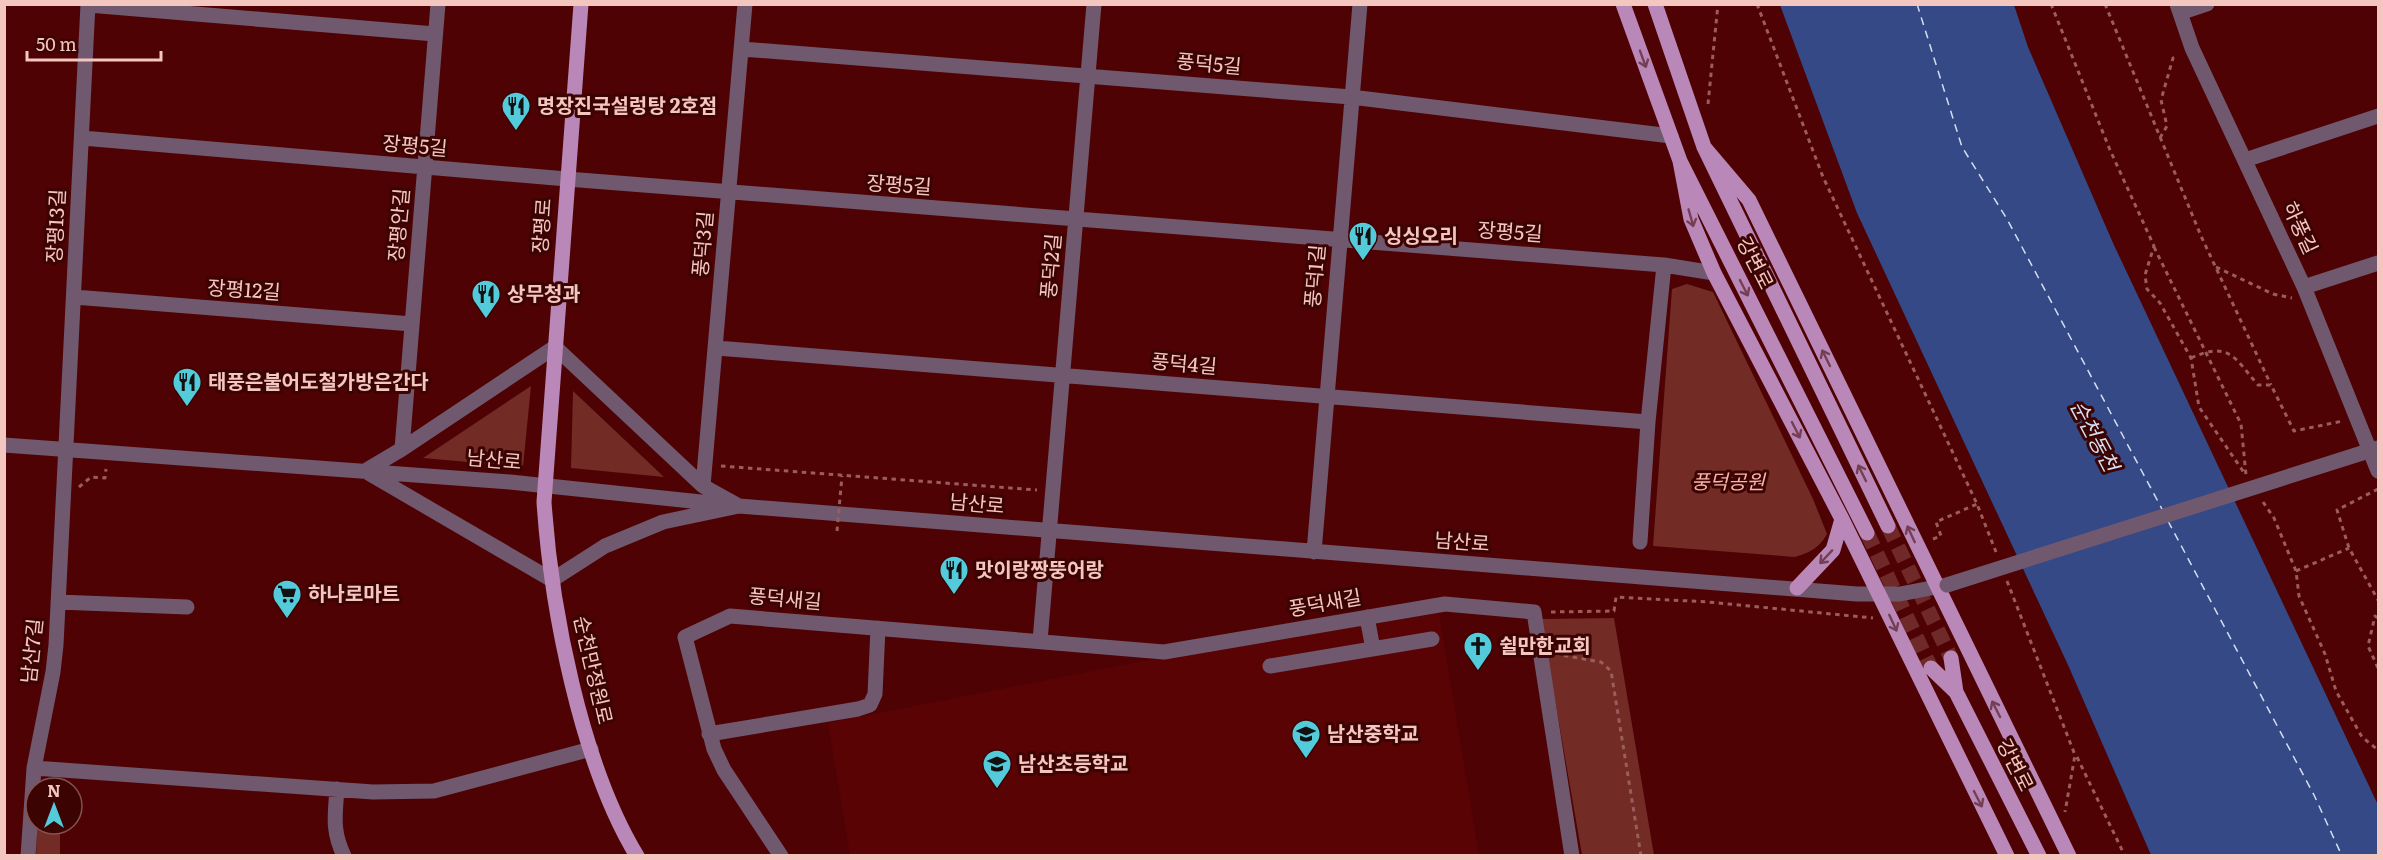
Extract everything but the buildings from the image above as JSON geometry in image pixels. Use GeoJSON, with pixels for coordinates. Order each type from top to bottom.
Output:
{"type":"FeatureCollection","features":[{"type":"Feature","properties":{"kind":"main road","name":"장평로"},"geometry":{"type":"LineString","coordinates":[[543,485],[581,4]]}},
{"type":"Feature","properties":{"kind":"main road","name":"강변로"},"geometry":{"type":"LineString","coordinates":[[1623,4],[1680,160],[1867,533]]}},
{"type":"Feature","properties":{"kind":"main road","name":"강변로"},"geometry":{"type":"LineString","coordinates":[[1655,4],[1704,147],[1888,526]]}},
{"type":"Feature","properties":{"kind":"main road"},"geometry":{"type":"LineString","coordinates":[[1704,147],[1749,200],[1942,586],[2069,855]]}},
{"type":"Feature","properties":{"kind":"main road"},"geometry":{"type":"LineString","coordinates":[[1680,160],[1690,219],[1714,273],[1842,519],[2007,855]]}},
{"type":"Feature","properties":{"kind":"main road","name":"순천만정원로"},"geometry":{"type":"LineString","coordinates":[[543,485],[552,580],[570,673],[591,750],[613,808],[637,855]]}},
{"type":"Feature","properties":{"kind":"main road"},"geometry":{"type":"LineString","coordinates":[[1797,588],[1833,550],[1842,519]]}},
{"type":"Feature","properties":{"kind":"main road","name":"강변로"},"geometry":{"type":"LineString","coordinates":[[1951,658],[1956,692],[2039,855]]}},
{"type":"Feature","properties":{"kind":"main road","name":"강변로"},"geometry":{"type":"LineString","coordinates":[[1931,668],[1956,692]]}},
{"type":"Feature","properties":{"kind":"street","name":"장평안길"},"geometry":{"type":"LineString","coordinates":[[402,449],[438,4]]}},
{"type":"Feature","properties":{"kind":"street","name":"풍덕3길"},"geometry":{"type":"LineString","coordinates":[[703,486],[745,4]]}},
{"type":"Feature","properties":{"kind":"street","name":"풍덕2길"},"geometry":{"type":"LineString","coordinates":[[1040,641],[1094,4]]}},
{"type":"Feature","properties":{"kind":"street","name":"풍덕1길"},"geometry":{"type":"LineString","coordinates":[[1314,552],[1325,396],[1360,4]]}},
{"type":"Feature","properties":{"kind":"street"},"geometry":{"type":"LineString","coordinates":[[2179,9],[2207,4]]}},
{"type":"Feature","properties":{"kind":"street"},"geometry":{"type":"LineString","coordinates":[[88,5],[435,34]]}},
{"type":"Feature","properties":{"kind":"street","name":"장평13길"},"geometry":{"type":"LineString","coordinates":[[67,449],[88,5]]}},
{"type":"Feature","properties":{"kind":"street","name":"하풍길"},"geometry":{"type":"LineString","coordinates":[[2179,9],[2192,48],[2306,293],[2379,471]]}},
{"type":"Feature","properties":{"kind":"street","name":"풍덕5길"},"geometry":{"type":"LineString","coordinates":[[742,49],[1351,97],[1671,136]]}},
{"type":"Feature","properties":{"kind":"street"},"geometry":{"type":"LineString","coordinates":[[2245,160],[2379,116]]}},
{"type":"Feature","properties":{"kind":"street","name":"장평5길"},"geometry":{"type":"LineString","coordinates":[[82,138],[424,168],[1664,265],[1714,273]]}},
{"type":"Feature","properties":{"kind":"street"},"geometry":{"type":"LineString","coordinates":[[2306,293],[2379,263]]}},
{"type":"Feature","properties":{"kind":"street"},"geometry":{"type":"LineString","coordinates":[[1640,542],[1648,422],[1664,265]]}},
{"type":"Feature","properties":{"kind":"street","name":"장평12길"},"geometry":{"type":"LineString","coordinates":[[74,297],[412,324]]}},
{"type":"Feature","properties":{"kind":"street"},"geometry":{"type":"LineString","coordinates":[[555,347],[703,486],[739,506],[663,522],[605,546],[552,580],[365,471],[555,347]]}},
{"type":"Feature","properties":{"kind":"street","name":"풍덕4길"},"geometry":{"type":"LineString","coordinates":[[716,348],[1648,422]]}},
{"type":"Feature","properties":{"kind":"street","name":"남산로"},"geometry":{"type":"LineString","coordinates":[[4,445],[543,485],[739,506],[1314,552],[1879,594],[1900,594],[1942,586],[2379,448]]}},
{"type":"Feature","properties":{"kind":"street","name":"남산7길"},"geometry":{"type":"LineString","coordinates":[[28,855],[34,768],[53,672],[67,449]]}},
{"type":"Feature","properties":{"kind":"street"},"geometry":{"type":"LineString","coordinates":[[58,602],[187,607]]}},
{"type":"Feature","properties":{"kind":"street","name":"풍덕새길"},"geometry":{"type":"LineString","coordinates":[[781,855],[724,770],[709,734],[685,638],[730,616],[1164,652],[1445,604],[1534,612]]}},
{"type":"Feature","properties":{"kind":"street"},"geometry":{"type":"LineString","coordinates":[[1534,612],[1572,855]]}},
{"type":"Feature","properties":{"kind":"street"},"geometry":{"type":"LineString","coordinates":[[1367,617],[1373,649]]}},
{"type":"Feature","properties":{"kind":"street"},"geometry":{"type":"LineString","coordinates":[[709,734],[858,710],[870,705],[875,694],[878,628]]}},
{"type":"Feature","properties":{"kind":"street"},"geometry":{"type":"LineString","coordinates":[[1270,666],[1431,639]]}},
{"type":"Feature","properties":{"kind":"street"},"geometry":{"type":"LineString","coordinates":[[34,768],[337,789],[434,791],[591,750]]}},
{"type":"Feature","properties":{"kind":"street"},"geometry":{"type":"LineString","coordinates":[[337,789],[334,826],[336,838],[344,855]]}},
{"type":"Feature","properties":{"kind":"path"},"geometry":{"type":"LineString","coordinates":[[1707,113],[1718,4]]}},
{"type":"Feature","properties":{"kind":"path"},"geometry":{"type":"LineString","coordinates":[[1757,4],[1823,177],[1977,504],[1999,559]]}},
{"type":"Feature","properties":{"kind":"path"},"geometry":{"type":"LineString","coordinates":[[2051,4],[2105,140],[2241,424],[2246,477],[2199,407],[2191,358],[2160,303],[2147,289],[2145,275],[2154,246]]}},
{"type":"Feature","properties":{"kind":"path"},"geometry":{"type":"LineString","coordinates":[[2105,4],[2160,139],[2216,267],[2294,431],[2356,417]]}},
{"type":"Feature","properties":{"kind":"path"},"geometry":{"type":"LineString","coordinates":[[2160,139],[2167,126],[2161,100],[2173,58],[2192,48]]}},
{"type":"Feature","properties":{"kind":"path"},"geometry":{"type":"LineString","coordinates":[[2216,267],[2273,294],[2306,293]]}},
{"type":"Feature","properties":{"kind":"path"},"geometry":{"type":"LineString","coordinates":[[2191,358],[2221,349],[2232,355],[2258,386],[2271,385]]}},
{"type":"Feature","properties":{"kind":"path"},"geometry":{"type":"LineString","coordinates":[[705,465],[1054,491]]}},
{"type":"Feature","properties":{"kind":"path"},"geometry":{"type":"LineString","coordinates":[[837,531],[842,477]]}},
{"type":"Feature","properties":{"kind":"path"},"geometry":{"type":"LineString","coordinates":[[2379,489],[2337,510],[2349,548],[2379,600]]}},
{"type":"Feature","properties":{"kind":"path"},"geometry":{"type":"LineString","coordinates":[[2257,493],[2274,518],[2296,571],[2299,596],[2325,654],[2336,690],[2362,737],[2379,750]]}},
{"type":"Feature","properties":{"kind":"path"},"geometry":{"type":"LineString","coordinates":[[1929,541],[1941,536],[1936,522],[1977,504]]}},
{"type":"Feature","properties":{"kind":"path"},"geometry":{"type":"LineString","coordinates":[[2296,571],[2349,548]]}},
{"type":"Feature","properties":{"kind":"path"},"geometry":{"type":"LineString","coordinates":[[2003,570],[2075,754],[2125,855]]}},
{"type":"Feature","properties":{"kind":"path"},"geometry":{"type":"LineString","coordinates":[[1534,612],[1614,611],[1616,597],[1719,603],[1891,620]]}},
{"type":"Feature","properties":{"kind":"path"},"geometry":{"type":"LineString","coordinates":[[2379,618],[2375,616],[2368,646],[2379,668]]}},
{"type":"Feature","properties":{"kind":"path"},"geometry":{"type":"LineString","coordinates":[[1540,652],[1601,662],[1611,671],[1641,855]]}},
{"type":"Feature","properties":{"kind":"path"},"geometry":{"type":"LineString","coordinates":[[2065,812],[2075,754]]}},
{"type":"Feature","properties":{"kind":"shaded area"},"geometry":{"type":"Polygon","coordinates":[[[1439,613],[1479,855],[850,855],[828,723],[1133,663],[1439,613]]]}},
{"type":"Feature","properties":{"kind":"green space","name":"풍덕공원"},"geometry":{"type":"Polygon","coordinates":[[[1687,284],[1713,292],[1813,499],[1827,534],[1818,546],[1806,553],[1795,557],[1653,546],[1672,289],[1687,284]]]}},
{"type":"Feature","properties":{"kind":"green space"},"geometry":{"type":"Polygon","coordinates":[[[531,386],[523,467],[423,458],[531,386]]]}},
{"type":"Feature","properties":{"kind":"green space"},"geometry":{"type":"Polygon","coordinates":[[[573,391],[664,477],[571,468],[573,391]]]}},
{"type":"Feature","properties":{"kind":"green space"},"geometry":{"type":"Polygon","coordinates":[[[1614,618],[1654,855],[1582,855],[1541,619],[1614,618]]]}},
{"type":"Feature","properties":{"kind":"green space"},"geometry":{"type":"Polygon","coordinates":[[[37,836],[60,836],[60,855],[36,856],[37,836]]]}},
{"type":"Feature","properties":{"kind":"water","name":"순천동천"},"geometry":{"type":"Polygon","coordinates":[[[1780,5],[2014,5],[2028,47],[2113,243],[2378,805],[2378,855],[2151,855],[2068,665],[1857,213],[1780,5]]]}},
{"type":"Feature","properties":{"kind":"ferry route"},"geometry":{"type":"LineString","coordinates":[[1917,4],[1962,147],[2007,219],[2162,509]]}},
{"type":"Feature","properties":{"kind":"ferry route"},"geometry":{"type":"LineString","coordinates":[[2168,521],[2314,795],[2342,856]]}},
{"type":"Feature","properties":{"kind":"tunnel"},"geometry":{"type":"LineString","coordinates":[[1888,526],[1951,658]]}},
{"type":"Feature","properties":{"kind":"tunnel"},"geometry":{"type":"LineString","coordinates":[[1867,533],[1931,668]]}},
{"type":"Feature","properties":{"kind":"place","name":"명장진국설렁탕 2호점"},"geometry":{"type":"Point","coordinates":[516,132]}},
{"type":"Feature","properties":{"kind":"place","name":"싱싱오리"},"geometry":{"type":"Point","coordinates":[1363,262]}},
{"type":"Feature","properties":{"kind":"place","name":"상무청과"},"geometry":{"type":"Point","coordinates":[486,320]}},
{"type":"Feature","properties":{"kind":"place","name":"태풍은불어도철가방은간다"},"geometry":{"type":"Point","coordinates":[187,408]}},
{"type":"Feature","properties":{"kind":"place","name":"맛이랑짱뚱어랑"},"geometry":{"type":"Point","coordinates":[954,596]}},
{"type":"Feature","properties":{"kind":"place","name":"하나로마트"},"geometry":{"type":"Point","coordinates":[287,620]}},
{"type":"Feature","properties":{"kind":"place","name":"쉴만한교회"},"geometry":{"type":"Point","coordinates":[1478,672]}},
{"type":"Feature","properties":{"kind":"place","name":"남산중학교"},"geometry":{"type":"Point","coordinates":[1306,760]}},
{"type":"Feature","properties":{"kind":"place","name":"남산초등학교"},"geometry":{"type":"Point","coordinates":[997,790]}}]}
